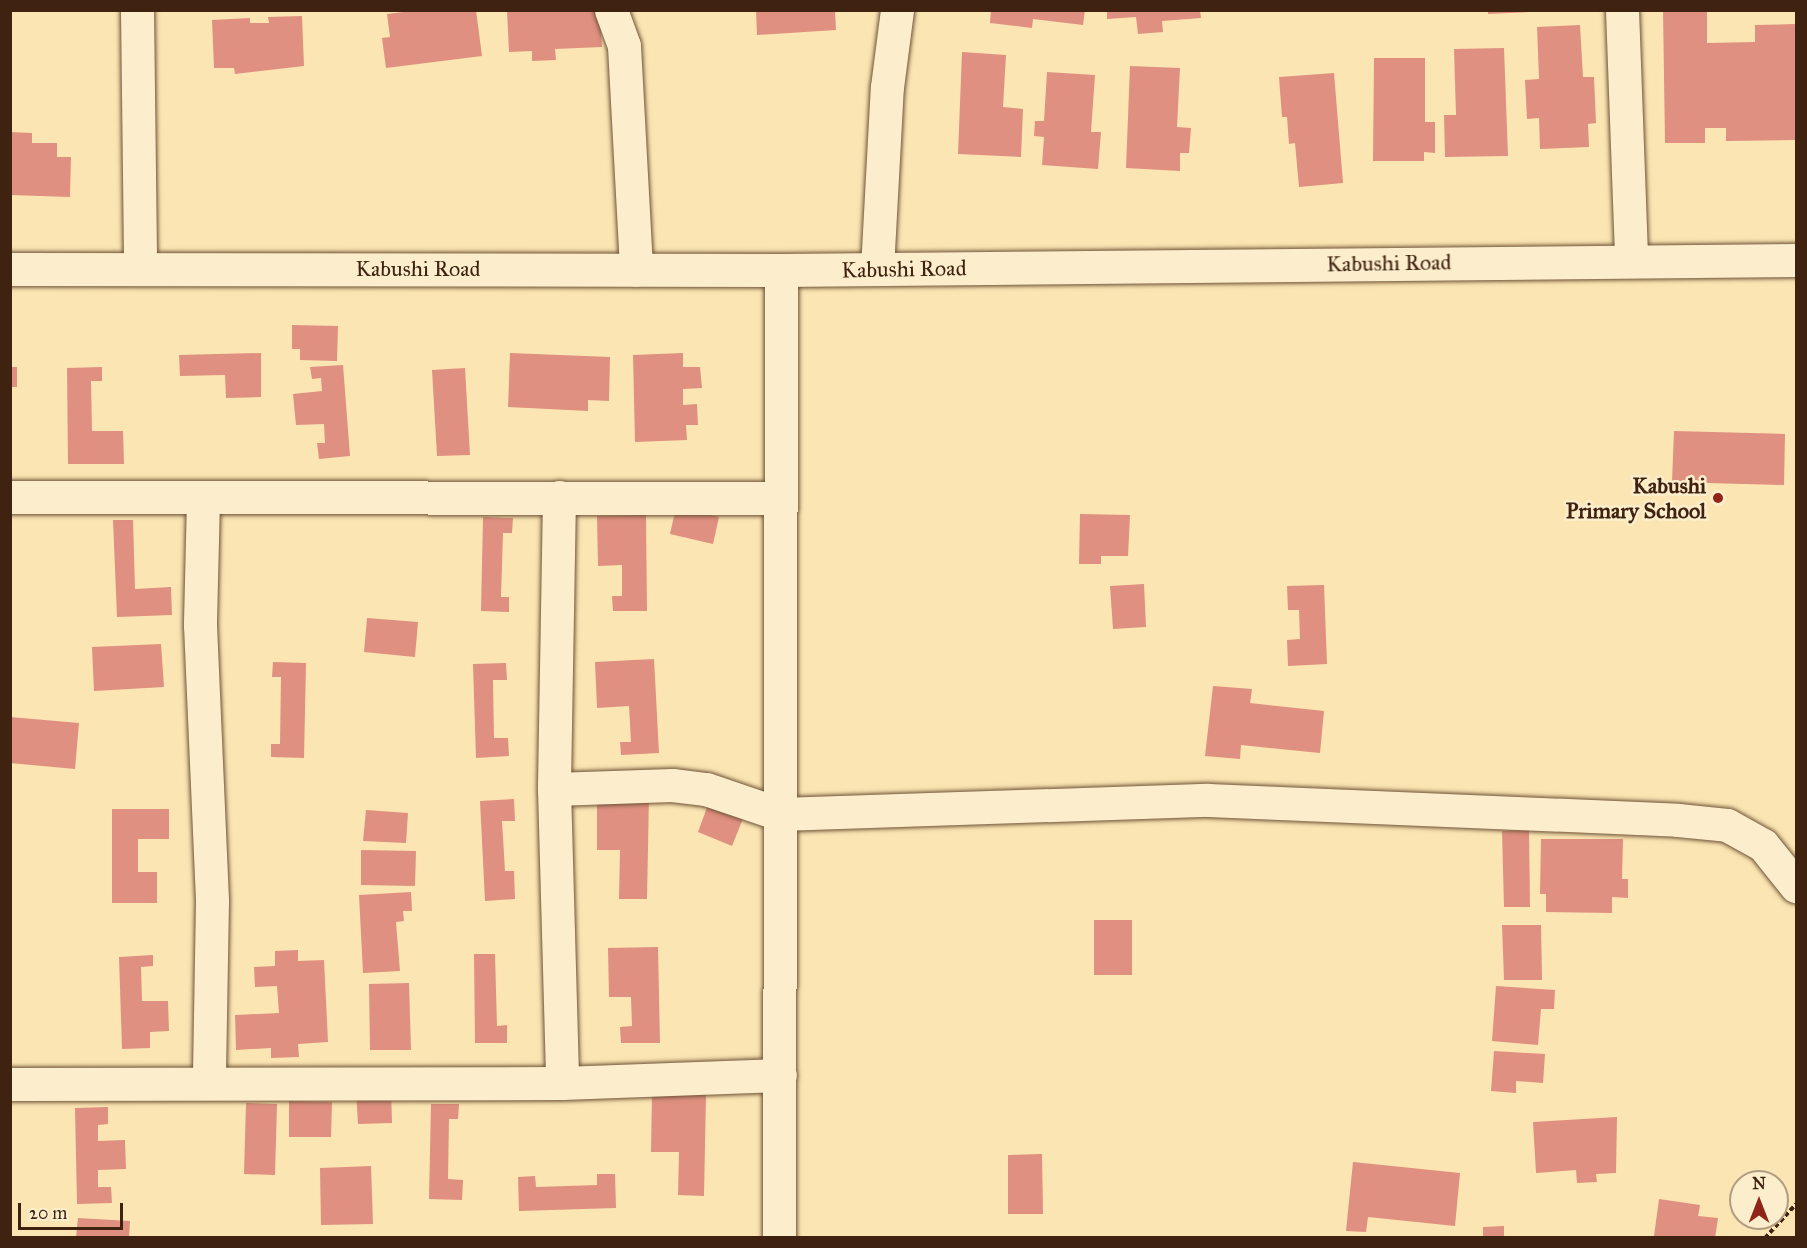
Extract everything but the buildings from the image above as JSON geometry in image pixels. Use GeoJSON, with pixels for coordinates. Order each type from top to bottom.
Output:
{"type":"FeatureCollection","features":[{"type":"Feature","properties":{"kind":"street"},"geometry":{"type":"LineString","coordinates":[[137,10],[140,269]]}},
{"type":"Feature","properties":{"kind":"street"},"geometry":{"type":"LineString","coordinates":[[611,10],[624,46],[636,270]]}},
{"type":"Feature","properties":{"kind":"street"},"geometry":{"type":"LineString","coordinates":[[877,269],[886,87],[897,10]]}},
{"type":"Feature","properties":{"kind":"street"},"geometry":{"type":"LineString","coordinates":[[1623,10],[1631,261]]}},
{"type":"Feature","properties":{"kind":"street","name":"Kabushi Road"},"geometry":{"type":"LineString","coordinates":[[10,269],[781,270],[1797,260]]}},
{"type":"Feature","properties":{"kind":"street"},"geometry":{"type":"LineString","coordinates":[[779,1238],[781,270]]}},
{"type":"Feature","properties":{"kind":"street"},"geometry":{"type":"LineString","coordinates":[[10,497],[780,498]]}},
{"type":"Feature","properties":{"kind":"street"},"geometry":{"type":"LineString","coordinates":[[559,497],[554,789],[562,1083]]}},
{"type":"Feature","properties":{"kind":"street"},"geometry":{"type":"LineString","coordinates":[[203,499],[200,625],[212,901],[208,1082]]}},
{"type":"Feature","properties":{"kind":"street"},"geometry":{"type":"LineString","coordinates":[[554,789],[672,785],[705,789],[780,814],[1208,801],[1678,820],[1727,825],[1763,845],[1797,886]]}},
{"type":"Feature","properties":{"kind":"street"},"geometry":{"type":"LineString","coordinates":[[10,1084],[562,1083],[780,1075]]}},
{"type":"Feature","properties":{"kind":"path"},"geometry":{"type":"LineString","coordinates":[[1765,1238],[1797,1204]]}},
{"type":"Feature","properties":{"kind":"place","name":"Kabushi Primary School"},"geometry":{"type":"Point","coordinates":[1718,498]}}]}
